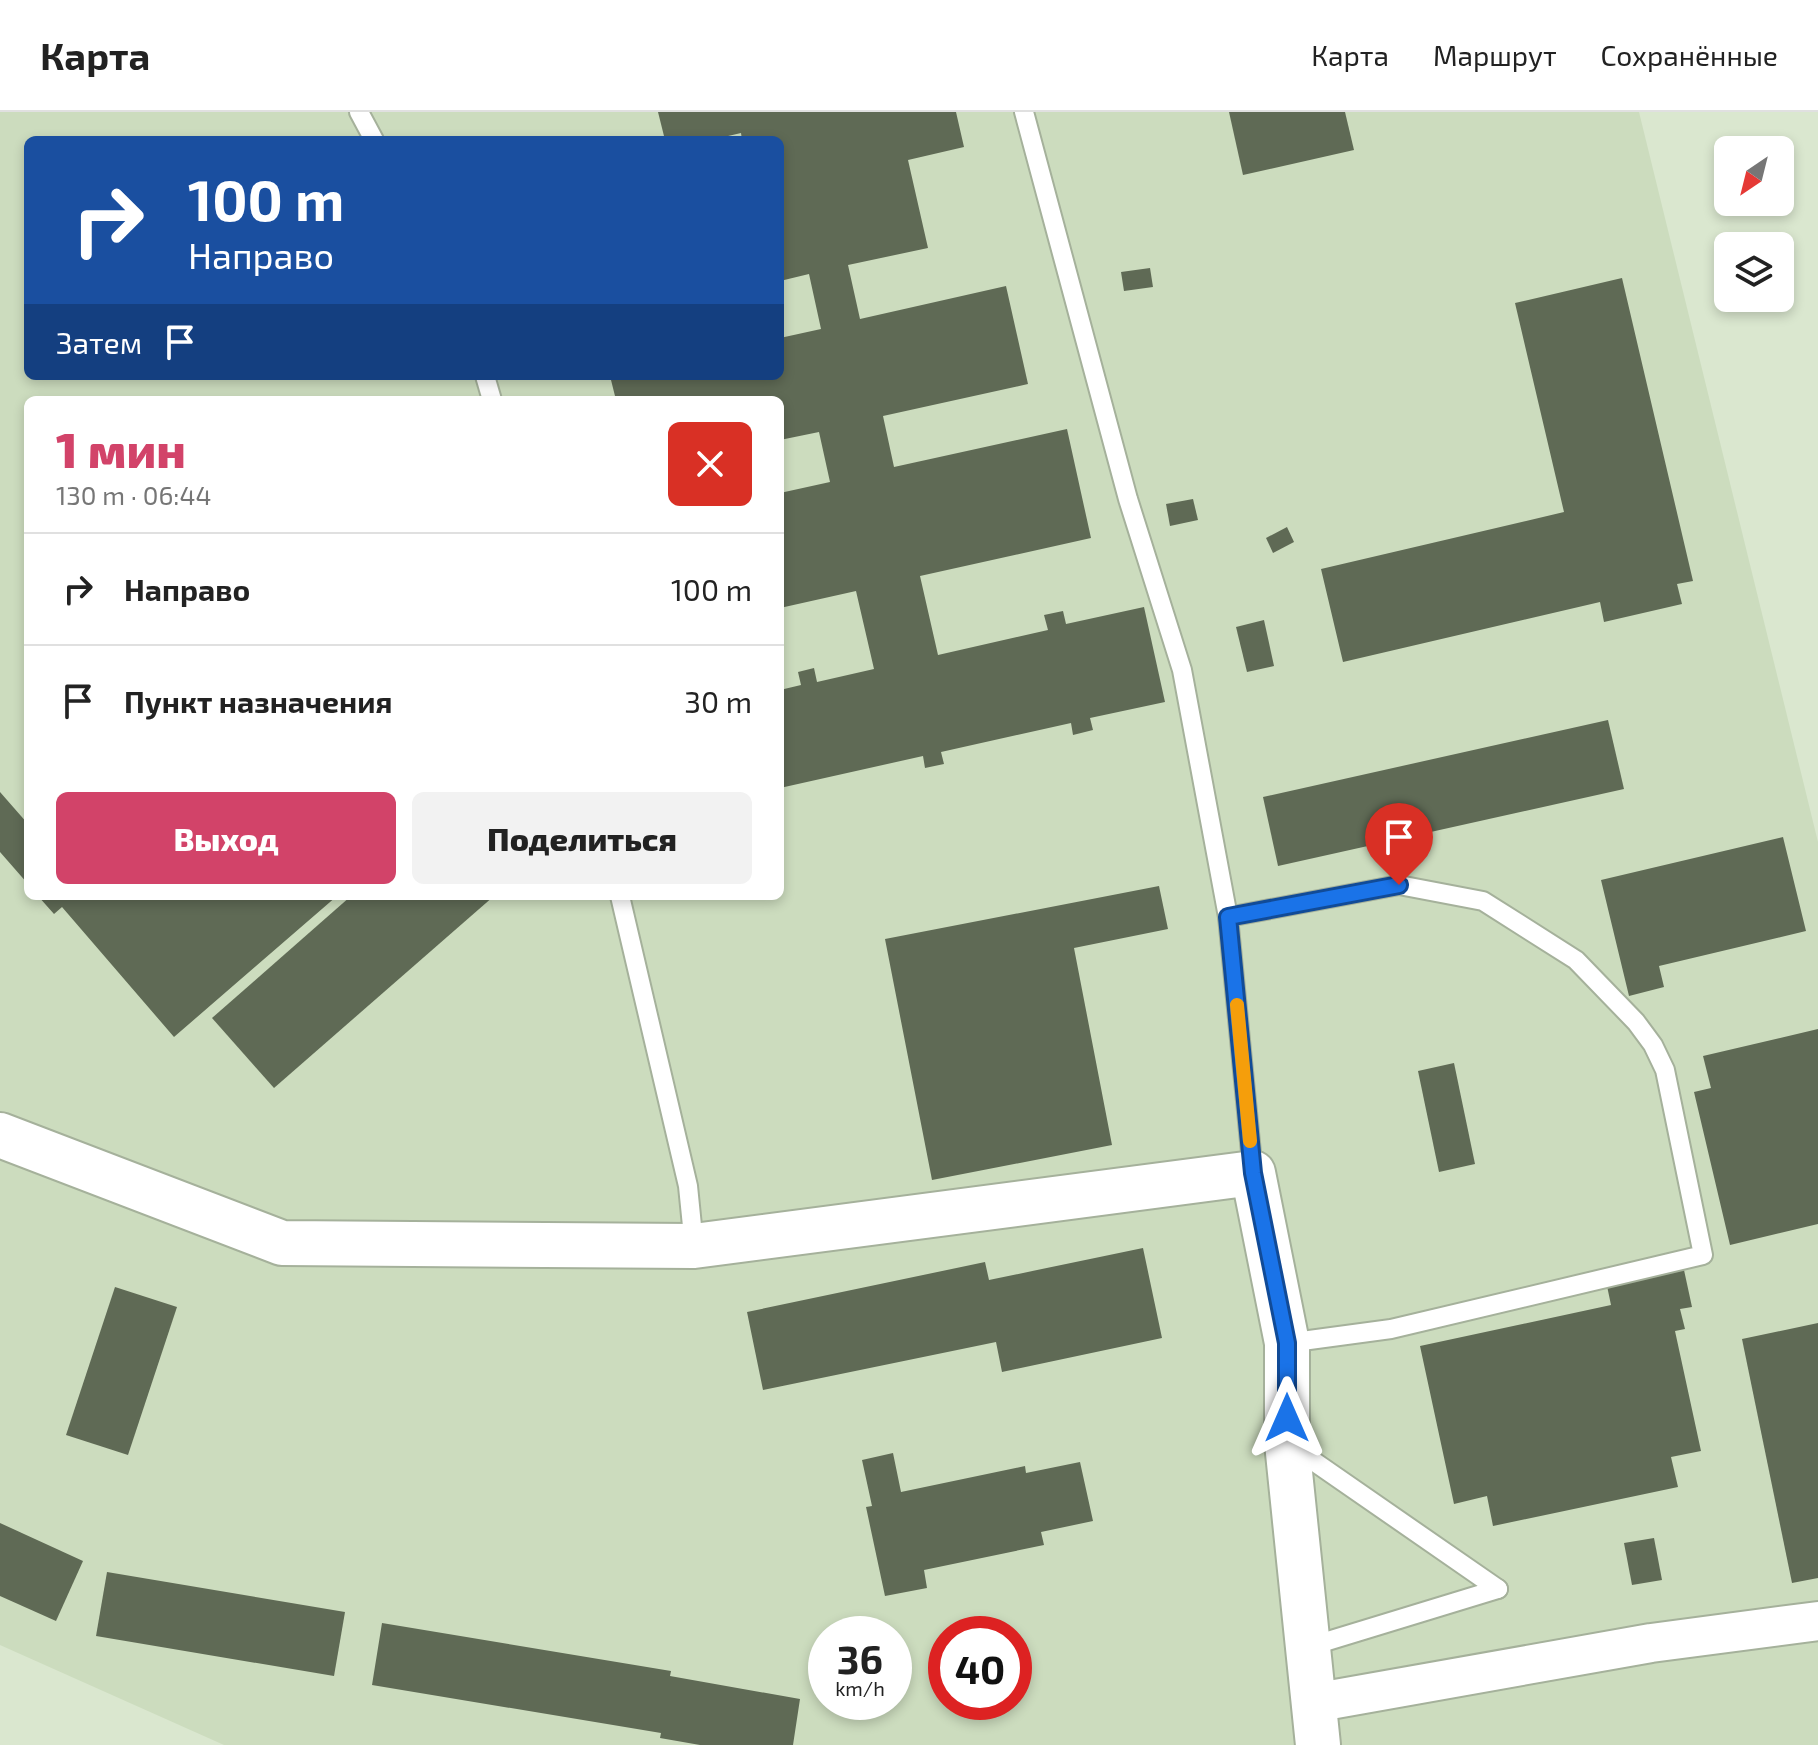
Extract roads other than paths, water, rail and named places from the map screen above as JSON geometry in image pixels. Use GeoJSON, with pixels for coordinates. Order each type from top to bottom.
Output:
{"type":"FeatureCollection","features":[{"type":"Feature","properties":{"kind":"street"},"geometry":{"type":"LineString","coordinates":[[0,1135],[282,1243],[694,1246],[1253,1173],[1287,1343],[1287,1443],[1318,1745]]}},
{"type":"Feature","properties":{"kind":"street"},"geometry":{"type":"LineString","coordinates":[[1313,1703],[1651,1643],[1818,1621]]}},
{"type":"Feature","properties":{"kind":"lane"},"geometry":{"type":"LineString","coordinates":[[359,112],[372,136]]}},
{"type":"Feature","properties":{"kind":"lane"},"geometry":{"type":"LineString","coordinates":[[1024,112],[1128,499],[1182,670],[1228,917],[1253,1173]]}},
{"type":"Feature","properties":{"kind":"lane"},"geometry":{"type":"LineString","coordinates":[[1228,917],[1399,885],[1483,901],[1576,960],[1636,1022],[1653,1045],[1665,1070],[1703,1255],[1391,1329],[1287,1343]]}},
{"type":"Feature","properties":{"kind":"lane"},"geometry":{"type":"LineString","coordinates":[[621,900],[688,1186],[694,1246]]}},
{"type":"Feature","properties":{"kind":"lane"},"geometry":{"type":"LineString","coordinates":[[1287,1443],[1498,1589],[1306,1648]]}}]}
